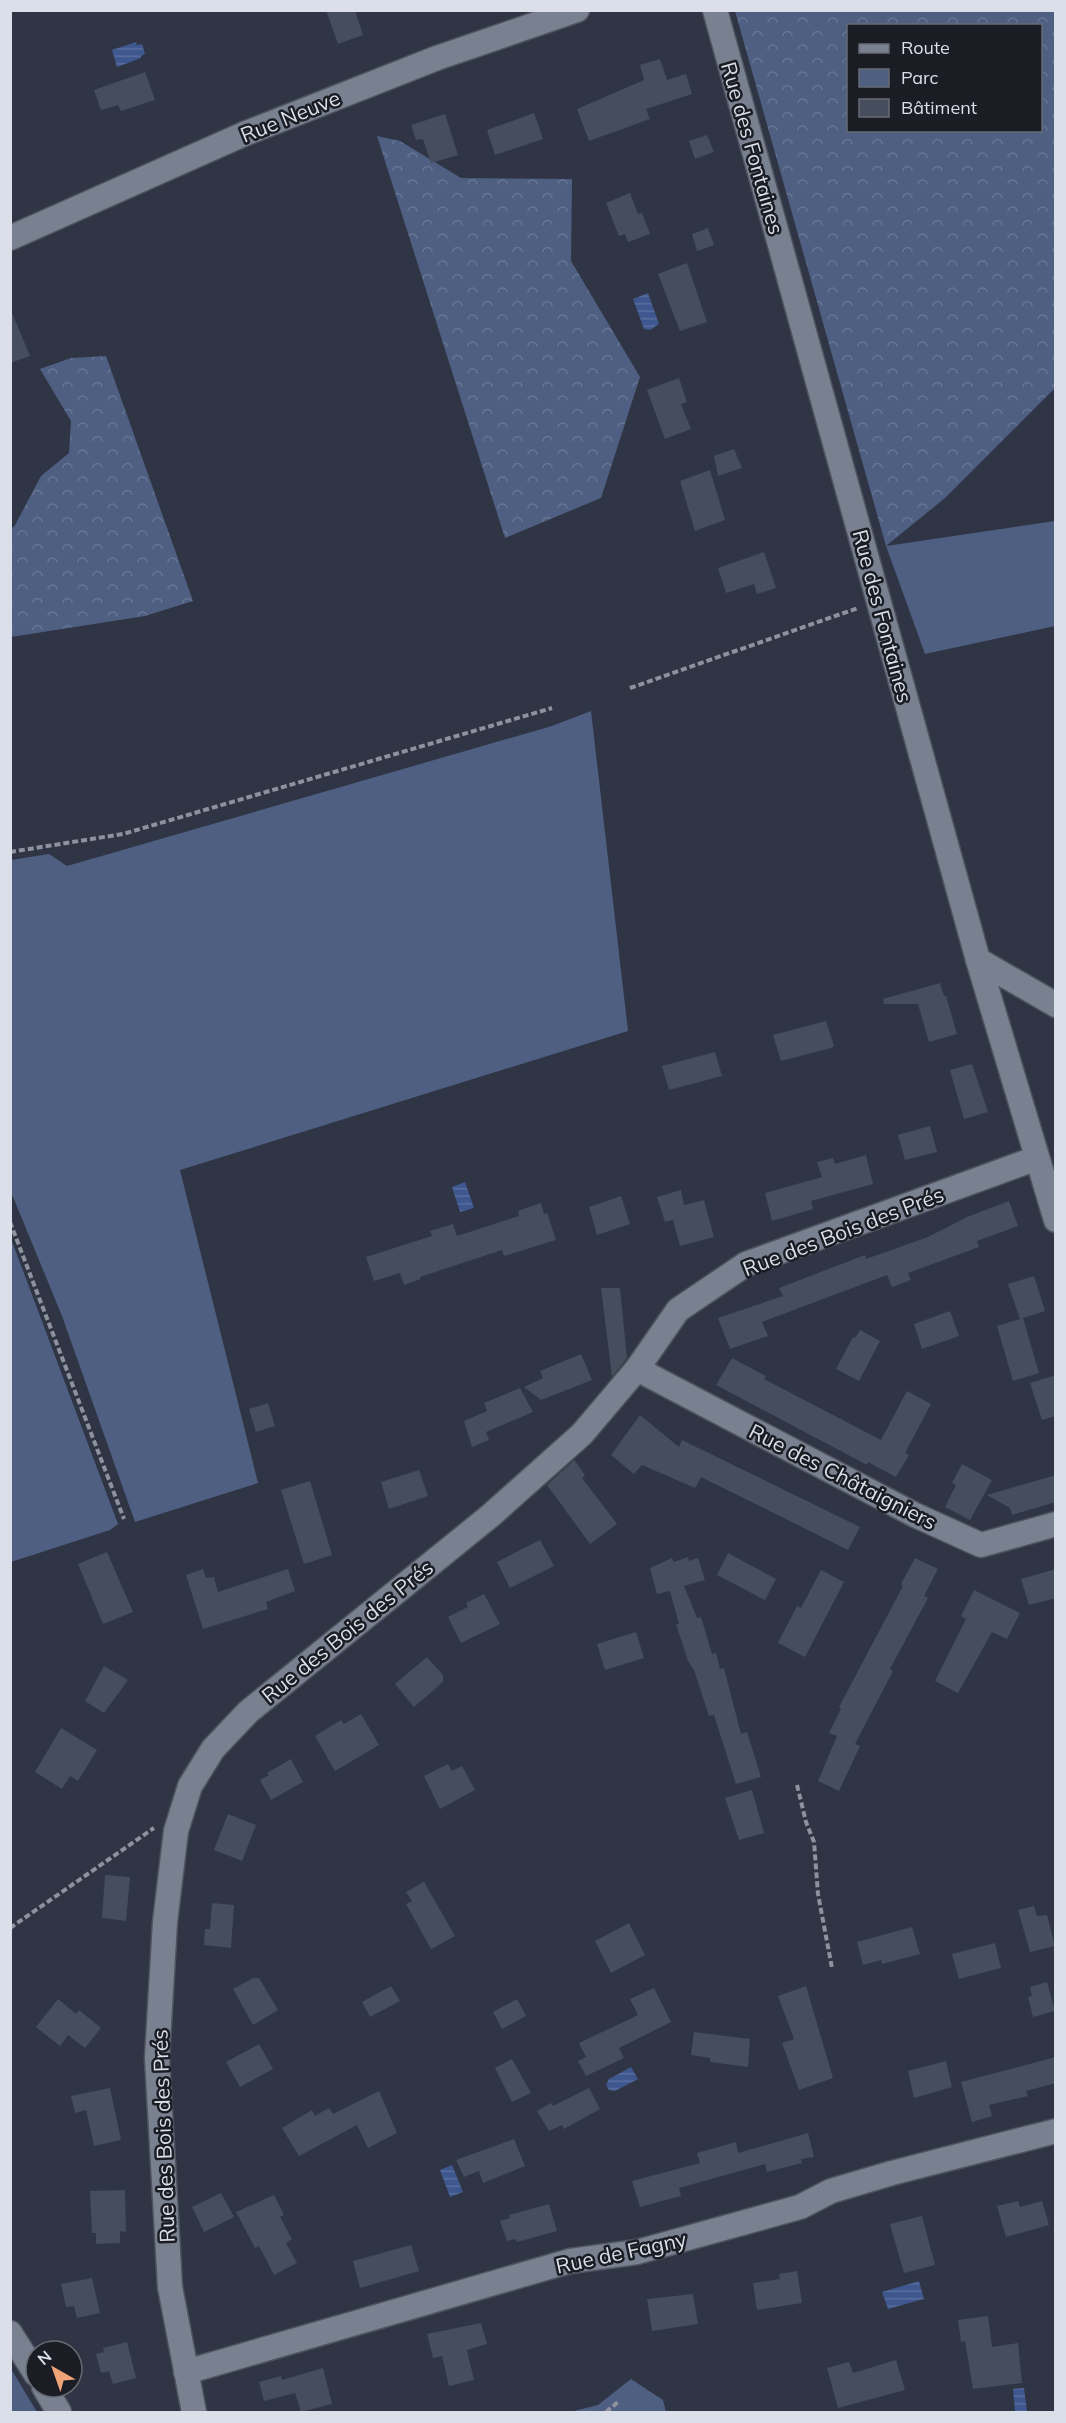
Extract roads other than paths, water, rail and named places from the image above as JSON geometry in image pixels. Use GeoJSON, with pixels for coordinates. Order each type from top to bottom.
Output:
{"type":"FeatureCollection","features":[{"type":"Feature","properties":{"kind":"street","name":"Rue Neuve"},"geometry":{"type":"LineString","coordinates":[[10,238],[244,134],[437,58],[577,10]]}},
{"type":"Feature","properties":{"kind":"street","name":"Rue des Fontaines"},"geometry":{"type":"LineString","coordinates":[[715,10],[978,960],[1056,1220]]}},
{"type":"Feature","properties":{"kind":"street"},"geometry":{"type":"LineString","coordinates":[[978,960],[1056,1005]]}},
{"type":"Feature","properties":{"kind":"street","name":"Rue des Bois des Prés"},"geometry":{"type":"LineString","coordinates":[[194,2412],[170,2287],[157,2058],[165,1922],[176,1831],[190,1786],[213,1749],[248,1712],[499,1508],[582,1434],[637,1369],[678,1310],[746,1264],[1036,1158]]}},
{"type":"Feature","properties":{"kind":"street","name":"Rue des Châtaigniers"},"geometry":{"type":"LineString","coordinates":[[637,1369],[915,1515],[981,1545],[1056,1524]]}},
{"type":"Feature","properties":{"kind":"street","name":"Rue de Fagny"},"geometry":{"type":"LineString","coordinates":[[186,2372],[570,2261],[637,2253],[800,2207],[831,2191],[892,2173],[1056,2131]]}},
{"type":"Feature","properties":{"kind":"street"},"geometry":{"type":"LineString","coordinates":[[10,2333],[24,2355]]}},
{"type":"Feature","properties":{"kind":"street"},"geometry":{"type":"LineString","coordinates":[[51,2399],[59,2412]]}}]}
